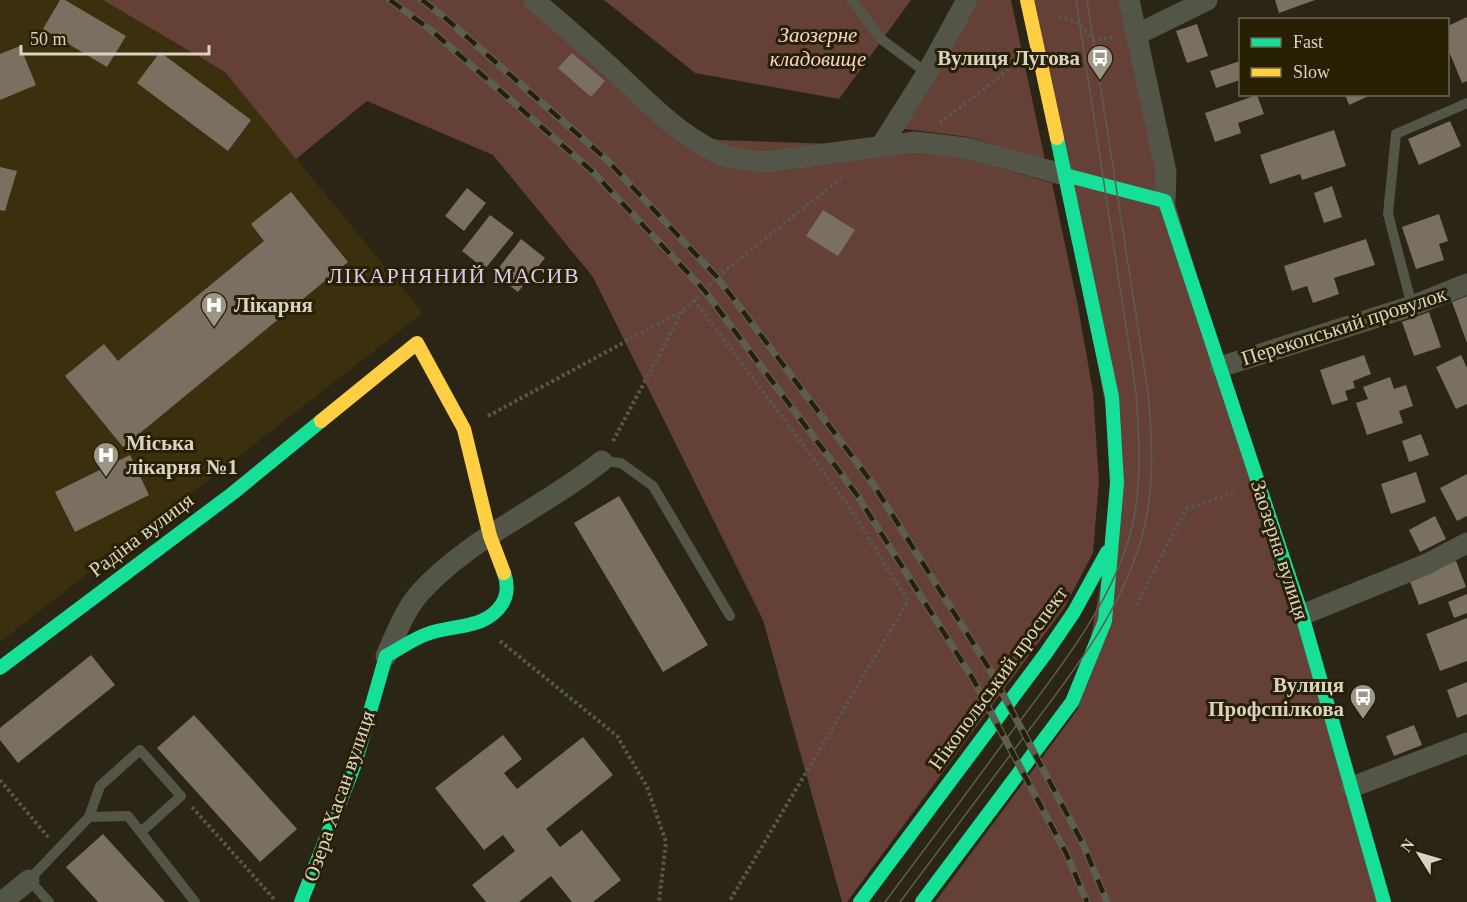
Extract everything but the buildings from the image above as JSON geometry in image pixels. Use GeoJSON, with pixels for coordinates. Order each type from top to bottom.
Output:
{"type":"FeatureCollection","features":[{"type":"Feature","properties":{"kind":"street"},"geometry":{"type":"LineString","coordinates":[[534,0],[607,64],[659,114],[683,133],[718,154],[765,162],[915,142],[966,148],[1165,201]]}},
{"type":"Feature","properties":{"kind":"street"},"geometry":{"type":"LineString","coordinates":[[922,902],[1072,702],[1105,621],[1117,483],[1112,397],[1028,0]]}},
{"type":"Feature","properties":{"kind":"street","name":"Заозерна вулиця"},"geometry":{"type":"LineString","coordinates":[[1129,0],[1166,172],[1165,201],[1302,615],[1384,902]]}},
{"type":"Feature","properties":{"kind":"street"},"geometry":{"type":"LineString","coordinates":[[1137,34],[1207,0]]}},
{"type":"Feature","properties":{"kind":"street"},"geometry":{"type":"LineString","coordinates":[[881,146],[927,73],[960,4]]}},
{"type":"Feature","properties":{"kind":"street","name":"Перекопський провулок"},"geometry":{"type":"LineString","coordinates":[[1220,367],[1412,306],[1467,284]]}},
{"type":"Feature","properties":{"kind":"street","name":"Радіна вулиця"},"geometry":{"type":"LineString","coordinates":[[0,668],[233,493],[417,343],[464,429]]}},
{"type":"Feature","properties":{"kind":"street"},"geometry":{"type":"LineString","coordinates":[[386,656],[427,634],[479,623],[496,613],[506,597],[507,581],[490,536],[464,429]]}},
{"type":"Feature","properties":{"kind":"street","name":"Озера Хасан вулиця"},"geometry":{"type":"LineString","coordinates":[[301,902],[355,764],[386,656],[417,596],[453,562],[582,477],[602,461]]}},
{"type":"Feature","properties":{"kind":"street"},"geometry":{"type":"LineString","coordinates":[[1302,615],[1427,564],[1467,543]]}},
{"type":"Feature","properties":{"kind":"street","name":"Нікопольський проспект"},"geometry":{"type":"LineString","coordinates":[[860,902],[1046,653],[1074,612],[1111,546]]}},
{"type":"Feature","properties":{"kind":"street"},"geometry":{"type":"LineString","coordinates":[[1352,788],[1467,743]]}},
{"type":"Feature","properties":{"kind":"street"},"geometry":{"type":"LineString","coordinates":[[2,902],[29,880]]}},
{"type":"Feature","properties":{"kind":"lane"},"geometry":{"type":"LineString","coordinates":[[852,0],[881,39],[927,73]]}},
{"type":"Feature","properties":{"kind":"lane"},"geometry":{"type":"LineString","coordinates":[[1412,306],[1388,214],[1396,134],[1467,103]]}},
{"type":"Feature","properties":{"kind":"lane"},"geometry":{"type":"LineString","coordinates":[[602,461],[621,463],[653,486],[730,616]]}},
{"type":"Feature","properties":{"kind":"lane"},"geometry":{"type":"LineString","coordinates":[[49,902],[29,880],[89,817],[100,786],[140,750],[181,796],[141,832]]}},
{"type":"Feature","properties":{"kind":"lane"},"geometry":{"type":"LineString","coordinates":[[89,817],[128,816],[195,902]]}},
{"type":"Feature","properties":{"kind":"path"},"geometry":{"type":"LineString","coordinates":[[1058,16],[1079,23],[1093,40],[1137,34]]}},
{"type":"Feature","properties":{"kind":"path"},"geometry":{"type":"LineString","coordinates":[[915,142],[1011,68]]}},
{"type":"Feature","properties":{"kind":"path"},"geometry":{"type":"LineString","coordinates":[[602,461],[684,310],[717,277],[846,174]]}},
{"type":"Feature","properties":{"kind":"path"},"geometry":{"type":"LineString","coordinates":[[694,300],[846,502],[908,601],[729,902]]}},
{"type":"Feature","properties":{"kind":"path"},"geometry":{"type":"LineString","coordinates":[[464,429],[684,310]]}},
{"type":"Feature","properties":{"kind":"path"},"geometry":{"type":"LineString","coordinates":[[1134,609],[1186,509],[1259,484]]}},
{"type":"Feature","properties":{"kind":"path"},"geometry":{"type":"LineString","coordinates":[[479,623],[617,736],[647,787],[666,842],[658,902]]}},
{"type":"Feature","properties":{"kind":"path"},"geometry":{"type":"LineString","coordinates":[[0,780],[58,850]]}},
{"type":"Feature","properties":{"kind":"path"},"geometry":{"type":"LineString","coordinates":[[181,796],[278,902]]}},
{"type":"Feature","properties":{"kind":"shaded area","name":"Міська лікарня №1"},"geometry":{"type":"Polygon","coordinates":[[[0,0],[103,0],[225,72],[423,313],[0,642],[0,0]]]}},
{"type":"Feature","properties":{"kind":"green space"},"geometry":{"type":"Polygon","coordinates":[[[103,0],[530,0],[703,137],[719,140],[863,145],[965,158],[1052,183],[1077,301],[1093,392],[1099,482],[1093,553],[1064,608],[847,902],[842,902],[763,620],[593,277],[493,155],[367,101],[296,159],[225,72],[103,0]]]}},
{"type":"Feature","properties":{"kind":"green space","name":"Заозерне кладовище"},"geometry":{"type":"Polygon","coordinates":[[[604,0],[911,0],[839,99],[695,73],[604,0]]]}},
{"type":"Feature","properties":{"kind":"green space"},"geometry":{"type":"Polygon","coordinates":[[[965,0],[1011,0],[1045,160],[968,137],[882,126],[965,0]]]}},
{"type":"Feature","properties":{"kind":"green space"},"geometry":{"type":"Polygon","coordinates":[[[1033,0],[1129,0],[1166,172],[1384,902],[935,902],[1078,709],[1119,482],[1033,0]]]}},
{"type":"Feature","properties":{"kind":"tram line"},"geometry":{"type":"LineString","coordinates":[[885,902],[1081,636],[1113,580],[1125,552],[1133,523],[1139,474],[1136,392],[1076,0]]}},
{"type":"Feature","properties":{"kind":"tram line"},"geometry":{"type":"LineString","coordinates":[[900,902],[1057,693],[1093,641],[1124,586],[1144,528],[1151,477],[1148,392],[1087,0]]}},
{"type":"Feature","properties":{"kind":"railway"},"geometry":{"type":"LineString","coordinates":[[390,0],[432,31],[593,172],[704,290],[857,495],[973,679],[1066,853],[1087,902]]}},
{"type":"Feature","properties":{"kind":"railway"},"geometry":{"type":"LineString","coordinates":[[422,0],[606,159],[717,277],[873,484],[990,670],[1083,844],[1107,902]]}},
{"type":"Feature","properties":{"kind":"traffic: fast"},"geometry":{"type":"LineString","coordinates":[[922,902],[1072,702],[1105,621],[1117,483],[1112,397],[1057,138]]}},
{"type":"Feature","properties":{"kind":"traffic: fast"},"geometry":{"type":"LineString","coordinates":[[1065,175],[1165,201],[1302,615],[1384,902]]}},
{"type":"Feature","properties":{"kind":"traffic: fast"},"geometry":{"type":"LineString","coordinates":[[0,668],[233,493],[321,421]]}},
{"type":"Feature","properties":{"kind":"traffic: fast"},"geometry":{"type":"LineString","coordinates":[[860,902],[1046,653],[1074,612],[1107,552]]}},
{"type":"Feature","properties":{"kind":"traffic: fast"},"geometry":{"type":"LineString","coordinates":[[301,902],[355,764],[386,656],[427,634],[468,625],[487,618],[502,604],[507,585],[504,573]]}},
{"type":"Feature","properties":{"kind":"traffic: slow"},"geometry":{"type":"LineString","coordinates":[[1027,0],[1057,138]]}},
{"type":"Feature","properties":{"kind":"traffic: slow"},"geometry":{"type":"LineString","coordinates":[[321,421],[417,343],[464,429],[490,536],[504,573]]}},
{"type":"Feature","properties":{"kind":"place","name":"Вулиця Лугова"},"geometry":{"type":"Point","coordinates":[1100,81]}},
{"type":"Feature","properties":{"kind":"place","name":"Лікарня"},"geometry":{"type":"Point","coordinates":[214,328]}},
{"type":"Feature","properties":{"kind":"place","name":"Міська лікарня №1"},"geometry":{"type":"Point","coordinates":[106,478]}},
{"type":"Feature","properties":{"kind":"place","name":"Вулиця Профспілкова"},"geometry":{"type":"Point","coordinates":[1363,720]}},
{"type":"Feature","properties":{"kind":"district","name":"ЛІКАРНЯНИЙ МАСИВ"},"geometry":{"type":"Point","coordinates":[454,275]}}]}
